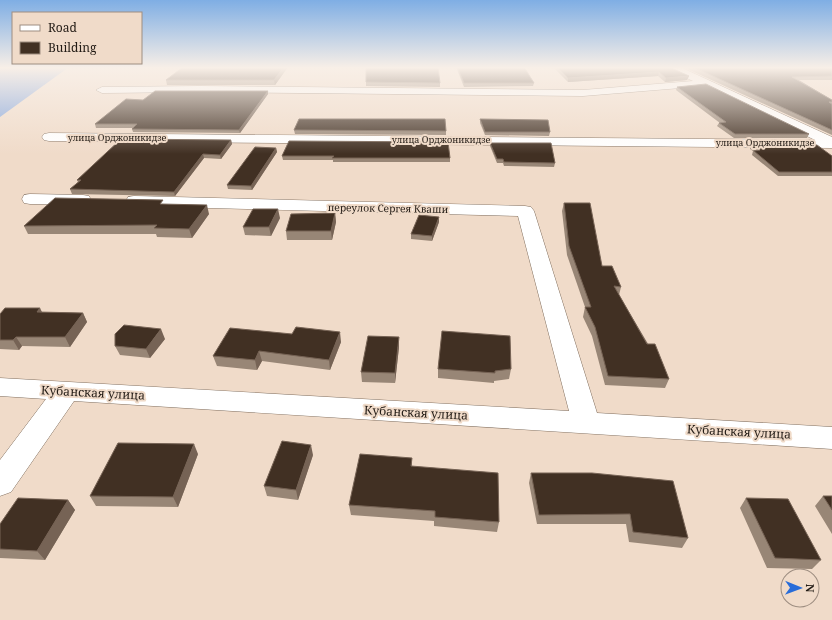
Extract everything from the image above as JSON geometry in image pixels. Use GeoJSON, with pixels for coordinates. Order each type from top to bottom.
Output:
{"type":"FeatureCollection","features":[{"type":"Feature","properties":{"kind":"street"},"geometry":{"type":"LineString","coordinates":[[733,96],[832,143]]}},
{"type":"Feature","properties":{"kind":"street","name":"улица Орджоникидзе"},"geometry":{"type":"LineString","coordinates":[[49,137],[832,143]]}},
{"type":"Feature","properties":{"kind":"street","name":"переулок Сергея Кваши"},"geometry":{"type":"LineString","coordinates":[[30,199],[524,211],[586,423]]}},
{"type":"Feature","properties":{"kind":"street","name":"Кубанская улица"},"geometry":{"type":"LineString","coordinates":[[0,387],[832,438]]}},
{"type":"Feature","properties":{"kind":"street"},"geometry":{"type":"LineString","coordinates":[[0,483],[67,391]]}},
{"type":"Feature","properties":{"kind":"water"},"geometry":{"type":"Polygon","coordinates":[[[0,96],[29,96],[0,117],[0,96]]]}},
{"type":"Feature","properties":{"kind":"building"},"geometry":{"type":"Polygon","coordinates":[[[148,96],[264,96],[239,130],[132,129],[137,124],[95,124],[126,99],[143,100],[148,96]]]}},
{"type":"Feature","properties":{"kind":"building"},"geometry":{"type":"Polygon","coordinates":[[[690,96],[731,96],[809,134],[735,134],[719,123],[726,122],[690,96]]]}},
{"type":"Feature","properties":{"kind":"building"},"geometry":{"type":"Polygon","coordinates":[[[757,96],[825,96],[832,100],[832,102],[829,102],[832,104],[832,130],[757,96]]]}},
{"type":"Feature","properties":{"kind":"building"},"geometry":{"type":"Polygon","coordinates":[[[299,119],[445,119],[446,131],[294,130],[299,119]]]}},
{"type":"Feature","properties":{"kind":"building"},"geometry":{"type":"Polygon","coordinates":[[[480,119],[548,120],[550,132],[485,132],[480,119]]]}},
{"type":"Feature","properties":{"kind":"building"},"geometry":{"type":"Polygon","coordinates":[[[121,139],[231,140],[220,155],[203,154],[174,192],[70,189],[81,180],[77,180],[121,139]]]}},
{"type":"Feature","properties":{"kind":"building"},"geometry":{"type":"Polygon","coordinates":[[[289,141],[448,142],[450,158],[332,158],[334,156],[282,156],[289,141]]]}},
{"type":"Feature","properties":{"kind":"building"},"geometry":{"type":"Polygon","coordinates":[[[490,143],[551,143],[555,163],[504,162],[503,159],[497,159],[490,143]]]}},
{"type":"Feature","properties":{"kind":"building"},"geometry":{"type":"Polygon","coordinates":[[[751,145],[817,145],[832,156],[832,172],[779,172],[754,151],[760,150],[751,145]]]}},
{"type":"Feature","properties":{"kind":"building"},"geometry":{"type":"Polygon","coordinates":[[[255,147],[276,148],[251,186],[227,185],[255,147]]]}},
{"type":"Feature","properties":{"kind":"building"},"geometry":{"type":"Polygon","coordinates":[[[55,198],[163,200],[160,204],[207,205],[189,229],[154,228],[157,225],[24,226],[55,198]]]}},
{"type":"Feature","properties":{"kind":"building"},"geometry":{"type":"Polygon","coordinates":[[[564,203],[590,203],[602,266],[612,266],[621,287],[614,286],[647,344],[655,344],[669,379],[608,376],[595,327],[585,307],[591,307],[569,246],[564,203]]]}},
{"type":"Feature","properties":{"kind":"building"},"geometry":{"type":"Polygon","coordinates":[[[253,209],[278,209],[269,227],[243,227],[253,209]]]}},
{"type":"Feature","properties":{"kind":"building"},"geometry":{"type":"Polygon","coordinates":[[[335,213],[331,231],[286,231],[291,214],[335,213]]]}},
{"type":"Feature","properties":{"kind":"building"},"geometry":{"type":"Polygon","coordinates":[[[419,215],[439,217],[432,236],[411,234],[419,215]]]}},
{"type":"Feature","properties":{"kind":"building"},"geometry":{"type":"Polygon","coordinates":[[[5,308],[40,308],[37,312],[83,313],[65,337],[16,337],[13,340],[0,340],[0,314],[5,308]]]}},
{"type":"Feature","properties":{"kind":"building"},"geometry":{"type":"Polygon","coordinates":[[[124,325],[161,329],[146,349],[115,346],[115,334],[124,325]]]}},
{"type":"Feature","properties":{"kind":"building"},"geometry":{"type":"Polygon","coordinates":[[[296,327],[340,332],[329,360],[259,351],[255,360],[213,356],[230,328],[292,334],[296,327]]]}},
{"type":"Feature","properties":{"kind":"building"},"geometry":{"type":"Polygon","coordinates":[[[442,331],[510,336],[511,369],[495,371],[495,373],[438,369],[442,331]]]}},
{"type":"Feature","properties":{"kind":"building"},"geometry":{"type":"Polygon","coordinates":[[[368,336],[399,337],[395,373],[361,372],[368,336]]]}},
{"type":"Feature","properties":{"kind":"building"},"geometry":{"type":"Polygon","coordinates":[[[282,441],[311,445],[296,490],[264,486],[282,441]]]}},
{"type":"Feature","properties":{"kind":"building"},"geometry":{"type":"Polygon","coordinates":[[[118,443],[194,444],[173,497],[90,496],[118,443]]]}},
{"type":"Feature","properties":{"kind":"building"},"geometry":{"type":"Polygon","coordinates":[[[360,454],[412,458],[411,466],[498,473],[499,522],[435,517],[435,511],[349,505],[360,454]]]}},
{"type":"Feature","properties":{"kind":"building"},"geometry":{"type":"Polygon","coordinates":[[[531,473],[592,473],[673,481],[688,538],[633,532],[630,514],[539,515],[531,473]]]}},
{"type":"Feature","properties":{"kind":"building"},"geometry":{"type":"Polygon","coordinates":[[[823,496],[832,496],[832,510],[823,496]]]}},
{"type":"Feature","properties":{"kind":"building"},"geometry":{"type":"Polygon","coordinates":[[[18,498],[68,500],[37,551],[0,549],[0,524],[18,498]]]}},
{"type":"Feature","properties":{"kind":"building"},"geometry":{"type":"Polygon","coordinates":[[[746,498],[788,499],[821,560],[775,558],[746,498]]]}}]}
